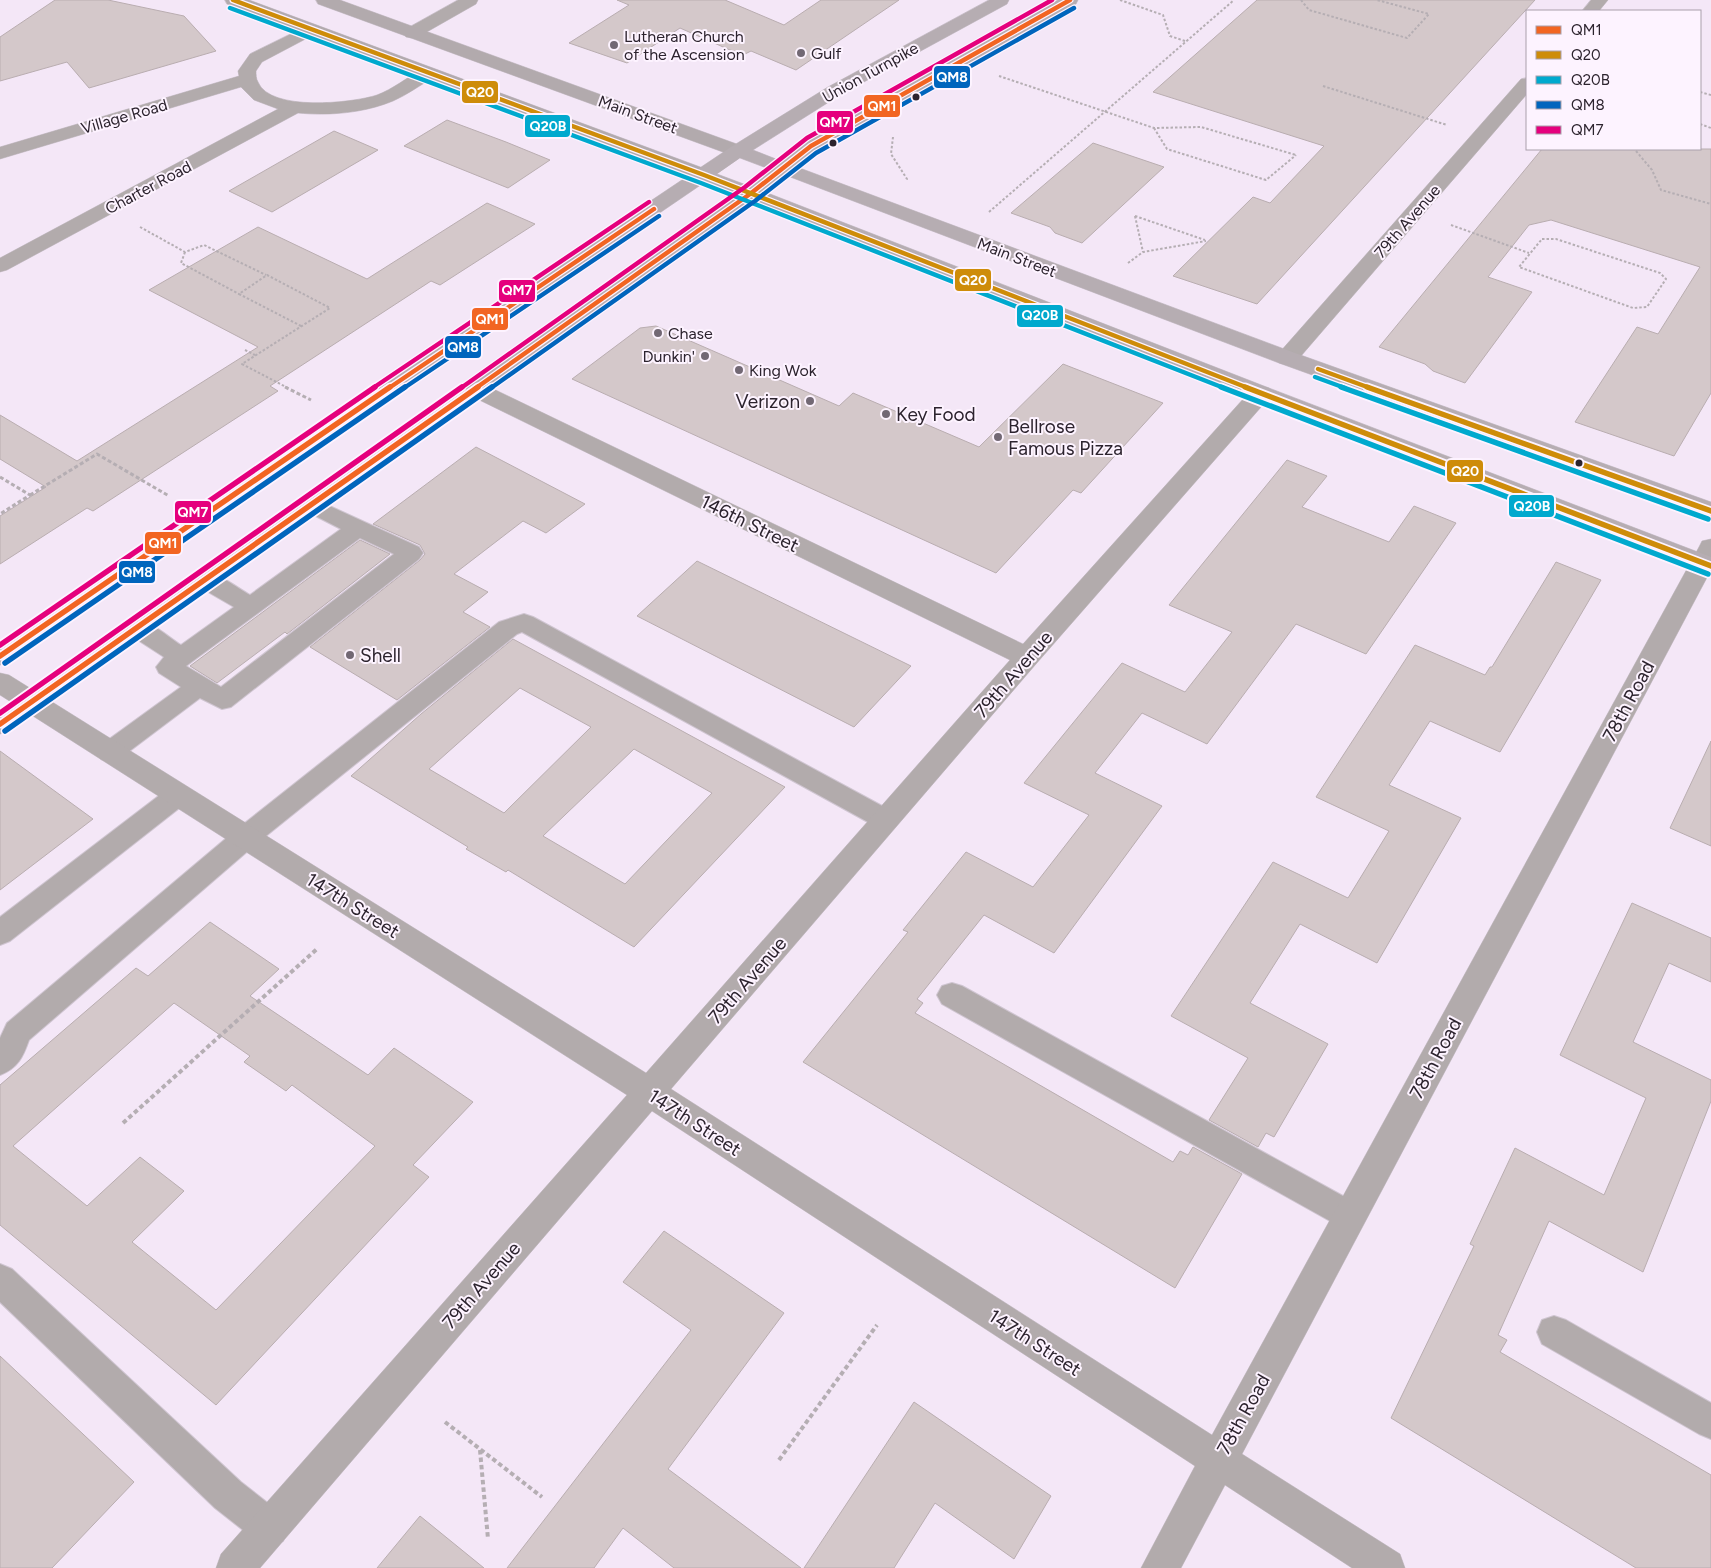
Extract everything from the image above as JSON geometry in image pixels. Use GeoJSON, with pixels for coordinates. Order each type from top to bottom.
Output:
{"type":"FeatureCollection","features":[{"type":"Feature","properties":{"kind":"main road","name":"Main Street"},"geometry":{"type":"LineString","coordinates":[[233,0],[427,74],[704,175],[1261,393],[1708,559]]}},
{"type":"Feature","properties":{"kind":"main road","name":"Main Street"},"geometry":{"type":"LineString","coordinates":[[324,0],[738,151],[1287,358],[1711,511]]}},
{"type":"Feature","properties":{"kind":"main road","name":"Union Turnpike"},"geometry":{"type":"LineString","coordinates":[[0,656],[415,370],[738,151],[834,91],[1001,0]]}},
{"type":"Feature","properties":{"kind":"main road","name":"Union Turnpike"},"geometry":{"type":"LineString","coordinates":[[0,724],[750,194],[812,146],[1070,0]]}},
{"type":"Feature","properties":{"kind":"street"},"geometry":{"type":"LineString","coordinates":[[412,32],[470,0]]}},
{"type":"Feature","properties":{"kind":"street"},"geometry":{"type":"LineString","coordinates":[[1591,10],[1600,0]]}},
{"type":"Feature","properties":{"kind":"street"},"geometry":{"type":"LineString","coordinates":[[309,30],[256,58],[246,71],[250,86],[264,98],[288,106],[318,110],[350,107],[382,100],[427,74]]}},
{"type":"Feature","properties":{"kind":"street","name":"Village Road"},"geometry":{"type":"LineString","coordinates":[[0,153],[248,79]]}},
{"type":"Feature","properties":{"kind":"street","name":"79th Avenue"},"geometry":{"type":"LineString","coordinates":[[1287,358],[1526,85]]}},
{"type":"Feature","properties":{"kind":"street","name":"Charter Road"},"geometry":{"type":"LineString","coordinates":[[0,266],[296,107]]}},
{"type":"Feature","properties":{"kind":"street","name":"146th Street"},"geometry":{"type":"LineString","coordinates":[[474,388],[1027,657]]}},
{"type":"Feature","properties":{"kind":"street","name":"79th Avenue"},"geometry":{"type":"LineString","coordinates":[[235,1568],[1027,657],[1261,393]]}},
{"type":"Feature","properties":{"kind":"street","name":"78th Road"},"geometry":{"type":"LineString","coordinates":[[1160,1568],[1708,559]]}},
{"type":"Feature","properties":{"kind":"street","name":"147th Street"},"geometry":{"type":"LineString","coordinates":[[0,682],[649,1092],[1386,1568]]}},
{"type":"Feature","properties":{"kind":"lane"},"geometry":{"type":"LineString","coordinates":[[310,504],[359,527],[411,553],[356,587],[265,657],[222,700],[168,667],[223,631],[251,606],[274,593],[359,527]]}},
{"type":"Feature","properties":{"kind":"lane"},"geometry":{"type":"LineString","coordinates":[[204,579],[251,606]]}},
{"type":"Feature","properties":{"kind":"lane"},"geometry":{"type":"LineString","coordinates":[[0,1062],[9,1054],[17,1032],[246,837],[508,628],[524,623],[886,820]]}},
{"type":"Feature","properties":{"kind":"lane"},"geometry":{"type":"LineString","coordinates":[[136,627],[181,657]]}},
{"type":"Feature","properties":{"kind":"lane"},"geometry":{"type":"LineString","coordinates":[[110,752],[199,686]]}},
{"type":"Feature","properties":{"kind":"lane"},"geometry":{"type":"LineString","coordinates":[[0,933],[178,795]]}},
{"type":"Feature","properties":{"kind":"lane"},"geometry":{"type":"LineString","coordinates":[[952,995],[1350,1216]]}},
{"type":"Feature","properties":{"kind":"lane"},"geometry":{"type":"LineString","coordinates":[[0,1280],[228,1495],[270,1528]]}},
{"type":"Feature","properties":{"kind":"lane"},"geometry":{"type":"LineString","coordinates":[[1554,1332],[1711,1422]]}},
{"type":"Feature","properties":{"kind":"path"},"geometry":{"type":"LineString","coordinates":[[1120,0],[1163,15],[1170,36],[1186,42]]}},
{"type":"Feature","properties":{"kind":"path"},"geometry":{"type":"LineString","coordinates":[[985,215],[1234,0]]}},
{"type":"Feature","properties":{"kind":"path"},"geometry":{"type":"LineString","coordinates":[[1301,0],[1309,10],[1407,38],[1429,14],[1377,0]]}},
{"type":"Feature","properties":{"kind":"path"},"geometry":{"type":"LineString","coordinates":[[996,75],[1106,110],[1154,128],[1201,128],[1296,155],[1266,180],[1167,149],[1154,128]]}},
{"type":"Feature","properties":{"kind":"path"},"geometry":{"type":"LineString","coordinates":[[1322,86],[1453,126]]}},
{"type":"Feature","properties":{"kind":"path"},"geometry":{"type":"LineString","coordinates":[[893,136],[891,154],[907,179],[903,186]]}},
{"type":"Feature","properties":{"kind":"path"},"geometry":{"type":"LineString","coordinates":[[1636,151],[1652,170],[1661,190],[1711,204]]}},
{"type":"Feature","properties":{"kind":"path"},"geometry":{"type":"LineString","coordinates":[[1135,216],[1206,241],[1170,247],[1143,252],[1135,216]]}},
{"type":"Feature","properties":{"kind":"path"},"geometry":{"type":"LineString","coordinates":[[1451,224],[1529,252]]}},
{"type":"Feature","properties":{"kind":"path"},"geometry":{"type":"LineString","coordinates":[[140,227],[186,252]]}},
{"type":"Feature","properties":{"kind":"path"},"geometry":{"type":"LineString","coordinates":[[1556,239],[1660,273],[1666,279],[1647,307],[1633,308],[1519,267],[1529,252],[1542,240],[1556,239]]}},
{"type":"Feature","properties":{"kind":"path"},"geometry":{"type":"LineString","coordinates":[[302,326],[181,263],[186,252],[204,245],[330,308],[302,326],[255,355],[242,364],[312,401]]}},
{"type":"Feature","properties":{"kind":"path"},"geometry":{"type":"LineString","coordinates":[[238,294],[267,276]]}},
{"type":"Feature","properties":{"kind":"path"},"geometry":{"type":"LineString","coordinates":[[245,350],[255,355]]}},
{"type":"Feature","properties":{"kind":"path"},"geometry":{"type":"LineString","coordinates":[[0,514],[97,454],[170,496]]}},
{"type":"Feature","properties":{"kind":"path"},"geometry":{"type":"LineString","coordinates":[[0,477],[30,495]]}},
{"type":"Feature","properties":{"kind":"path"},"geometry":{"type":"LineString","coordinates":[[123,1123],[318,948]]}},
{"type":"Feature","properties":{"kind":"path"},"geometry":{"type":"LineString","coordinates":[[779,1460],[877,1325]]}},
{"type":"Feature","properties":{"kind":"path"},"geometry":{"type":"LineString","coordinates":[[445,1422],[542,1497]]}},
{"type":"Feature","properties":{"kind":"path"},"geometry":{"type":"LineString","coordinates":[[480,1449],[488,1539]]}},
{"type":"Feature","properties":{"kind":"building"},"geometry":{"type":"Polygon","coordinates":[[[55,0],[108,0],[184,16],[216,51],[89,88],[67,62],[0,81],[0,37],[55,0]]]}},
{"type":"Feature","properties":{"kind":"building"},"geometry":{"type":"Polygon","coordinates":[[[617,0],[725,0],[784,25],[821,0],[899,0],[796,70],[751,51],[745,54],[730,50],[680,28],[627,63],[569,43],[629,5],[617,0]]]}},
{"type":"Feature","properties":{"kind":"building"},"geometry":{"type":"Polygon","coordinates":[[[1257,0],[1535,0],[1257,304],[1173,276],[1253,197],[1270,203],[1324,146],[1153,92],[1257,0]]]}},
{"type":"Feature","properties":{"kind":"building"},"geometry":{"type":"Polygon","coordinates":[[[447,120],[550,160],[508,188],[404,146],[447,120]]]}},
{"type":"Feature","properties":{"kind":"building"},"geometry":{"type":"Polygon","coordinates":[[[334,131],[378,150],[272,212],[229,191],[334,131]]]}},
{"type":"Feature","properties":{"kind":"building"},"geometry":{"type":"Polygon","coordinates":[[[1093,143],[1164,167],[1082,243],[1055,233],[1050,227],[1011,213],[1093,143]]]}},
{"type":"Feature","properties":{"kind":"building"},"geometry":{"type":"Polygon","coordinates":[[[1711,149],[1711,393],[1674,456],[1575,422],[1637,327],[1658,334],[1700,267],[1551,220],[1529,225],[1488,277],[1532,292],[1465,383],[1433,371],[1425,364],[1379,347],[1541,150],[1711,149]]]}},
{"type":"Feature","properties":{"kind":"building"},"geometry":{"type":"Polygon","coordinates":[[[487,203],[535,224],[440,285],[431,281],[270,386],[278,391],[93,511],[87,508],[0,564],[0,516],[46,487],[0,459],[0,415],[77,461],[258,347],[149,290],[258,227],[367,279],[487,203]]]}},
{"type":"Feature","properties":{"kind":"building"},"geometry":{"type":"Polygon","coordinates":[[[656,326],[839,406],[853,393],[979,447],[1063,364],[1163,403],[1081,493],[1073,490],[996,573],[572,379],[640,328],[656,326]]]}},
{"type":"Feature","properties":{"kind":"building"},"geometry":{"type":"Polygon","coordinates":[[[476,447],[585,504],[546,533],[523,521],[454,574],[488,592],[463,612],[490,627],[397,700],[310,647],[420,560],[425,554],[420,545],[373,524],[476,447]]]}},
{"type":"Feature","properties":{"kind":"building"},"geometry":{"type":"Polygon","coordinates":[[[1287,460],[1327,476],[1302,507],[1389,542],[1414,506],[1456,523],[1366,654],[1296,624],[1207,744],[1142,713],[1095,773],[1162,806],[1054,953],[984,915],[917,999],[923,1003],[915,1013],[1173,1162],[1180,1151],[1188,1155],[1193,1147],[1242,1174],[1175,1288],[803,1062],[908,932],[903,930],[966,852],[1033,887],[1089,815],[1024,783],[1122,663],[1185,692],[1232,632],[1169,605],[1287,460]]]}},
{"type":"Feature","properties":{"kind":"building"},"geometry":{"type":"Polygon","coordinates":[[[360,540],[390,554],[287,634],[285,632],[217,683],[190,666],[360,540]]]}},
{"type":"Feature","properties":{"kind":"building"},"geometry":{"type":"Polygon","coordinates":[[[697,561],[911,666],[854,727],[637,616],[697,561]]]}},
{"type":"Feature","properties":{"kind":"building"},"geometry":{"type":"Polygon","coordinates":[[[1556,562],[1601,580],[1500,752],[1430,721],[1389,785],[1461,818],[1377,963],[1300,924],[1250,1003],[1328,1044],[1274,1137],[1266,1133],[1258,1147],[1209,1120],[1248,1058],[1171,1016],[1273,862],[1348,898],[1389,831],[1316,797],[1415,645],[1485,675],[1490,667],[1492,667],[1556,562]]]}},
{"type":"Feature","properties":{"kind":"building"},"geometry":{"type":"Polygon","coordinates":[[[513,639],[785,787],[634,947],[508,870],[506,872],[466,849],[468,847],[351,776],[421,714],[513,639]],[[520,688],[429,769],[504,813],[591,727],[520,688]],[[634,749],[543,836],[625,884],[712,793],[634,749]]]}},
{"type":"Feature","properties":{"kind":"building"},"geometry":{"type":"Polygon","coordinates":[[[1711,741],[1711,846],[1670,828],[1711,741]]]}},
{"type":"Feature","properties":{"kind":"building"},"geometry":{"type":"Polygon","coordinates":[[[0,751],[93,819],[0,890],[0,751]]]}},
{"type":"Feature","properties":{"kind":"building"},"geometry":{"type":"Polygon","coordinates":[[[1632,903],[1711,938],[1711,982],[1669,963],[1633,1042],[1711,1080],[1711,1101],[1643,1272],[1549,1221],[1498,1335],[1507,1340],[1500,1352],[1711,1475],[1711,1568],[1636,1568],[1391,1418],[1474,1246],[1470,1244],[1515,1148],[1604,1195],[1646,1098],[1560,1055],[1632,903]]]}},
{"type":"Feature","properties":{"kind":"building"},"geometry":{"type":"Polygon","coordinates":[[[210,922],[279,969],[250,996],[368,1075],[394,1048],[473,1102],[413,1165],[429,1177],[216,1405],[0,1225],[0,1085],[136,968],[148,976],[210,922]],[[174,1003],[13,1146],[87,1206],[140,1157],[184,1191],[132,1242],[216,1310],[375,1146],[292,1085],[286,1091],[244,1062],[250,1056],[174,1003]]]}},
{"type":"Feature","properties":{"kind":"building"},"geometry":{"type":"Polygon","coordinates":[[[664,1231],[784,1313],[668,1469],[801,1568],[674,1568],[623,1528],[594,1568],[507,1568],[691,1330],[623,1282],[664,1231]]]}},
{"type":"Feature","properties":{"kind":"building"},"geometry":{"type":"Polygon","coordinates":[[[0,1356],[134,1482],[52,1568],[0,1568],[0,1356]]]}},
{"type":"Feature","properties":{"kind":"building"},"geometry":{"type":"Polygon","coordinates":[[[914,1402],[1051,1496],[1014,1559],[935,1503],[894,1568],[804,1568],[914,1402]]]}},
{"type":"Feature","properties":{"kind":"building"},"geometry":{"type":"Polygon","coordinates":[[[420,1516],[484,1568],[377,1568],[420,1516]]]}},
{"type":"Feature","properties":{"kind":"transit line","name":"Q20"},"geometry":{"type":"LineString","coordinates":[[233,0],[704,175],[1261,393],[1711,566]]}},
{"type":"Feature","properties":{"kind":"transit line","name":"QM7"},"geometry":{"type":"LineString","coordinates":[[0,713],[745,187],[807,138],[1052,0]]}},
{"type":"Feature","properties":{"kind":"transit line","name":"QM1"},"geometry":{"type":"LineString","coordinates":[[0,724],[750,194],[811,146],[1070,0]]}},
{"type":"Feature","properties":{"kind":"transit line","name":"Q20B"},"geometry":{"type":"LineString","coordinates":[[230,8],[701,183],[1258,401],[1708,574]]}},
{"type":"Feature","properties":{"kind":"transit line","name":"QM8"},"geometry":{"type":"LineString","coordinates":[[5,731],[755,201],[816,153],[1074,8]]}},
{"type":"Feature","properties":{"kind":"transit line","name":"QM7"},"geometry":{"type":"LineString","coordinates":[[0,645],[418,357],[649,202]]}},
{"type":"Feature","properties":{"kind":"transit line","name":"QM1"},"geometry":{"type":"LineString","coordinates":[[0,656],[423,364],[654,209]]}},
{"type":"Feature","properties":{"kind":"transit line","name":"QM8"},"geometry":{"type":"LineString","coordinates":[[5,663],[428,371],[659,216]]}},
{"type":"Feature","properties":{"kind":"transit line","name":"Q20"},"geometry":{"type":"LineString","coordinates":[[1318,369],[1711,511]]}},
{"type":"Feature","properties":{"kind":"transit line","name":"Q20B"},"geometry":{"type":"LineString","coordinates":[[1315,377],[1708,519]]}},
{"type":"Feature","properties":{"kind":"place","name":"Lutheran Church of the Ascension"},"geometry":{"type":"Point","coordinates":[614,45]}},
{"type":"Feature","properties":{"kind":"place","name":"Gulf"},"geometry":{"type":"Point","coordinates":[801,53]}},
{"type":"Feature","properties":{"kind":"place","name":"Chase"},"geometry":{"type":"Point","coordinates":[658,333]}},
{"type":"Feature","properties":{"kind":"place","name":"Dunkin'"},"geometry":{"type":"Point","coordinates":[705,356]}},
{"type":"Feature","properties":{"kind":"place","name":"King Wok"},"geometry":{"type":"Point","coordinates":[739,370]}},
{"type":"Feature","properties":{"kind":"place","name":"Verizon"},"geometry":{"type":"Point","coordinates":[810,401]}},
{"type":"Feature","properties":{"kind":"place","name":"Key Food"},"geometry":{"type":"Point","coordinates":[886,414]}},
{"type":"Feature","properties":{"kind":"place","name":"Bellrose Famous Pizza"},"geometry":{"type":"Point","coordinates":[998,437]}},
{"type":"Feature","properties":{"kind":"place","name":"Shell"},"geometry":{"type":"Point","coordinates":[350,655]}}]}
